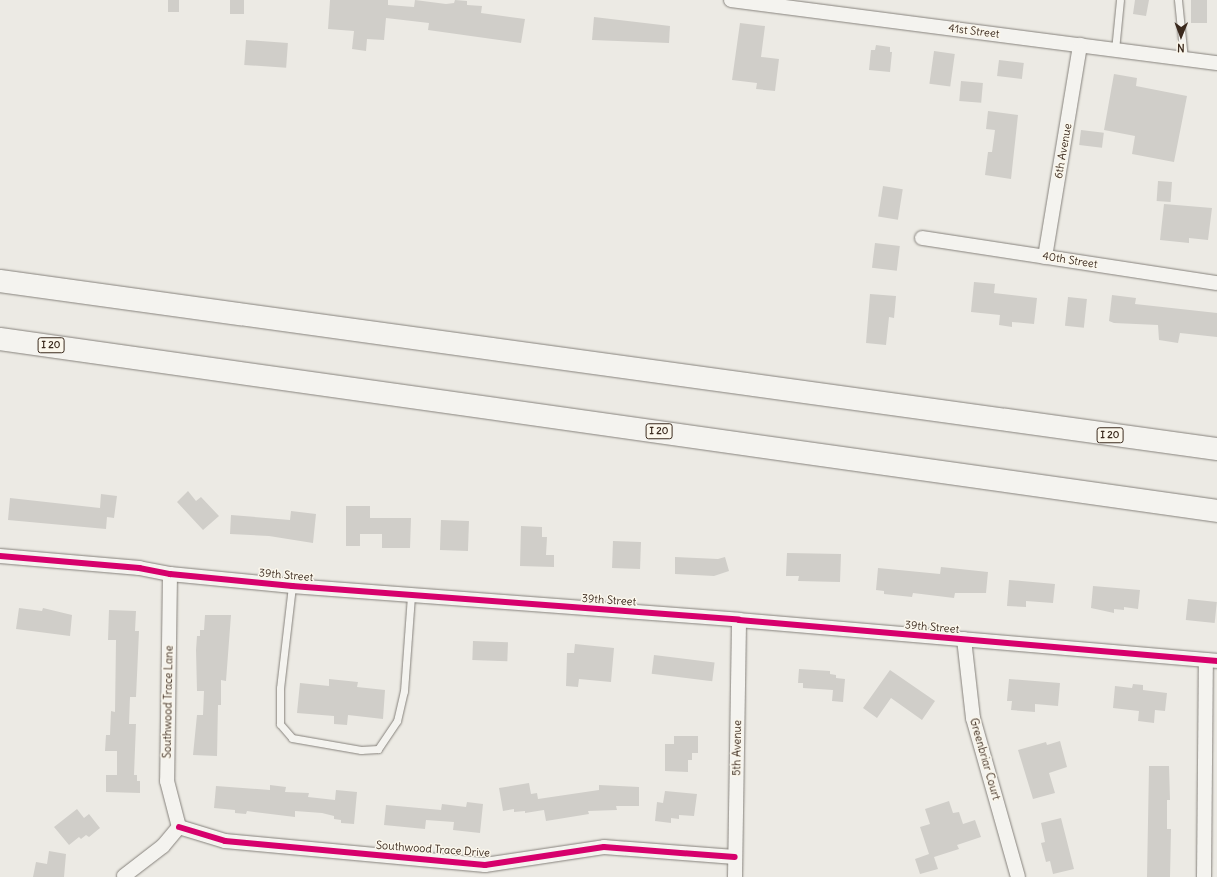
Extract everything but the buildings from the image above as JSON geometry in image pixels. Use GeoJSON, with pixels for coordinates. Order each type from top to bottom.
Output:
{"type":"FeatureCollection","features":[{"type":"Feature","properties":{"kind":"highway","name":"I 20"},"geometry":{"type":"LineString","coordinates":[[0,281],[138,298],[1003,421],[1217,449]]}},
{"type":"Feature","properties":{"kind":"highway","name":"I 20"},"geometry":{"type":"LineString","coordinates":[[0,339],[1217,511]]}},
{"type":"Feature","properties":{"kind":"street","name":"41st Street"},"geometry":{"type":"LineString","coordinates":[[731,0],[1217,63]]}},
{"type":"Feature","properties":{"kind":"street","name":"6th Avenue"},"geometry":{"type":"LineString","coordinates":[[1045,257],[1080,45]]}},
{"type":"Feature","properties":{"kind":"street","name":"40th Street"},"geometry":{"type":"LineString","coordinates":[[922,238],[1217,283]]}},
{"type":"Feature","properties":{"kind":"street","name":"39th Street"},"geometry":{"type":"LineString","coordinates":[[0,556],[139,568],[170,574],[292,586],[739,620],[1212,661]]}},
{"type":"Feature","properties":{"kind":"street","name":"Southwood Trace Lane"},"geometry":{"type":"LineString","coordinates":[[170,574],[167,781],[179,827]]}},
{"type":"Feature","properties":{"kind":"street","name":"5th Avenue"},"geometry":{"type":"LineString","coordinates":[[735,877],[739,620]]}},
{"type":"Feature","properties":{"kind":"street","name":"Greenbriar Court"},"geometry":{"type":"LineString","coordinates":[[964,639],[973,718],[1018,877]]}},
{"type":"Feature","properties":{"kind":"street"},"geometry":{"type":"LineString","coordinates":[[1204,877],[1212,661]]}},
{"type":"Feature","properties":{"kind":"street","name":"Southwood Trace Drive"},"geometry":{"type":"LineString","coordinates":[[179,827],[225,841],[485,865],[604,847],[736,857]]}},
{"type":"Feature","properties":{"kind":"street"},"geometry":{"type":"LineString","coordinates":[[124,876],[163,846],[179,827]]}},
{"type":"Feature","properties":{"kind":"lane"},"geometry":{"type":"LineString","coordinates":[[1115,50],[1120,0]]}},
{"type":"Feature","properties":{"kind":"lane"},"geometry":{"type":"LineString","coordinates":[[1178,0],[1184,59]]}},
{"type":"Feature","properties":{"kind":"lane"},"geometry":{"type":"LineString","coordinates":[[292,586],[280,688],[280,724],[292,738],[361,750],[378,749],[397,721],[404,690],[411,595]]}},
{"type":"Feature","properties":{"kind":"cycle path"},"geometry":{"type":"LineString","coordinates":[[0,556],[139,568],[170,574],[292,586],[739,620],[1217,661]]}},
{"type":"Feature","properties":{"kind":"cycle path"},"geometry":{"type":"LineString","coordinates":[[179,827],[225,841],[485,865],[604,847],[735,857]]}}]}
